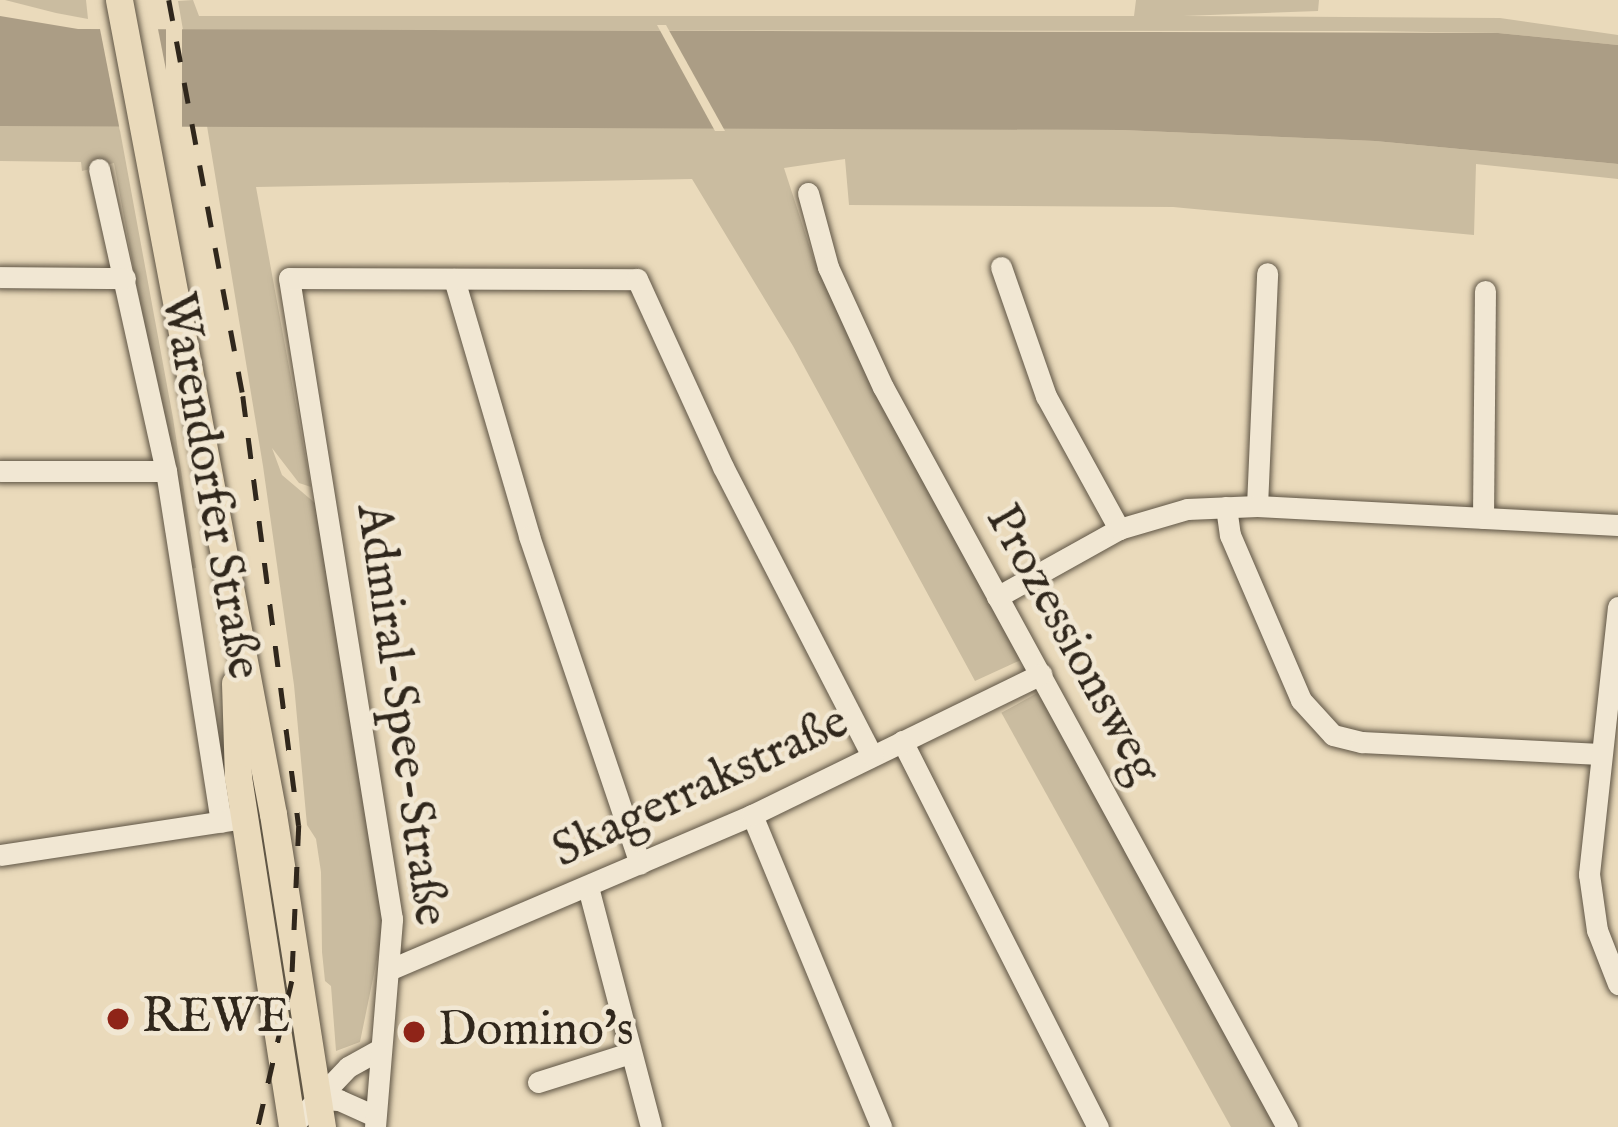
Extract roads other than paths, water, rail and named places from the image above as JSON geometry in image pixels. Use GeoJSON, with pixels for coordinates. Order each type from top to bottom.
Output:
{"type":"FeatureCollection","features":[{"type":"Feature","properties":{"kind":"main road","name":"Warendorfer Straße"},"geometry":{"type":"LineString","coordinates":[[121,9],[232,619],[273,814],[320,1113]]}},
{"type":"Feature","properties":{"kind":"main road","name":"Warendorfer Straße"},"geometry":{"type":"LineString","coordinates":[[232,619],[233,820],[292,1127]]}},
{"type":"Feature","properties":{"kind":"street","name":"Warendorfer Straße"},"geometry":{"type":"LineString","coordinates":[[99,169],[166,471],[233,820]]}},
{"type":"Feature","properties":{"kind":"street","name":"Prozessionsweg"},"geometry":{"type":"LineString","coordinates":[[808,193],[828,267],[875,369],[1287,1127]]}},
{"type":"Feature","properties":{"kind":"street"},"geometry":{"type":"LineString","coordinates":[[1001,267],[1046,396],[1119,530]]}},
{"type":"Feature","properties":{"kind":"street"},"geometry":{"type":"LineString","coordinates":[[1256,506],[1267,273]]}},
{"type":"Feature","properties":{"kind":"street"},"geometry":{"type":"LineString","coordinates":[[0,277],[125,278]]}},
{"type":"Feature","properties":{"kind":"street","name":"Admiral-Spee-Straße"},"geometry":{"type":"LineString","coordinates":[[377,1052],[391,969],[386,875],[289,278],[454,279]]}},
{"type":"Feature","properties":{"kind":"street"},"geometry":{"type":"LineString","coordinates":[[640,864],[529,536],[454,279],[637,279],[723,467],[872,756]]}},
{"type":"Feature","properties":{"kind":"street"},"geometry":{"type":"LineString","coordinates":[[1483,518],[1485,291]]}},
{"type":"Feature","properties":{"kind":"street"},"geometry":{"type":"LineString","coordinates":[[0,472],[166,471]]}},
{"type":"Feature","properties":{"kind":"street"},"geometry":{"type":"LineString","coordinates":[[997,597],[1119,530],[1186,509],[1256,506],[1618,525]]}},
{"type":"Feature","properties":{"kind":"street"},"geometry":{"type":"LineString","coordinates":[[1226,507],[1230,535],[1301,700],[1333,735],[1362,742],[1600,754]]}},
{"type":"Feature","properties":{"kind":"street"},"geometry":{"type":"LineString","coordinates":[[1618,607],[1612,706],[1600,754],[1589,874],[1608,930],[1618,984]]}},
{"type":"Feature","properties":{"kind":"street","name":"Skagerrakstraße"},"geometry":{"type":"LineString","coordinates":[[391,969],[752,815],[1041,674]]}},
{"type":"Feature","properties":{"kind":"street"},"geometry":{"type":"LineString","coordinates":[[902,741],[1098,1127]]}},
{"type":"Feature","properties":{"kind":"street"},"geometry":{"type":"LineString","coordinates":[[0,855],[273,814]]}},
{"type":"Feature","properties":{"kind":"street"},"geometry":{"type":"LineString","coordinates":[[752,815],[881,1127]]}},
{"type":"Feature","properties":{"kind":"street"},"geometry":{"type":"LineString","coordinates":[[588,887],[651,1127]]}},
{"type":"Feature","properties":{"kind":"street"},"geometry":{"type":"LineString","coordinates":[[292,1127],[320,1113],[339,1100],[374,1121],[377,1052],[348,1067],[320,1113]]}},
{"type":"Feature","properties":{"kind":"street"},"geometry":{"type":"LineString","coordinates":[[538,1082],[630,1053]]}},
{"type":"Feature","properties":{"kind":"railway"},"geometry":{"type":"LineString","coordinates":[[169,0],[243,396],[299,825],[292,981],[258,1127]]}},
{"type":"Feature","properties":{"kind":"place","name":"REWE"},"geometry":{"type":"Point","coordinates":[118,1019]}},
{"type":"Feature","properties":{"kind":"place","name":"Domino's"},"geometry":{"type":"Point","coordinates":[414,1032]}}]}
